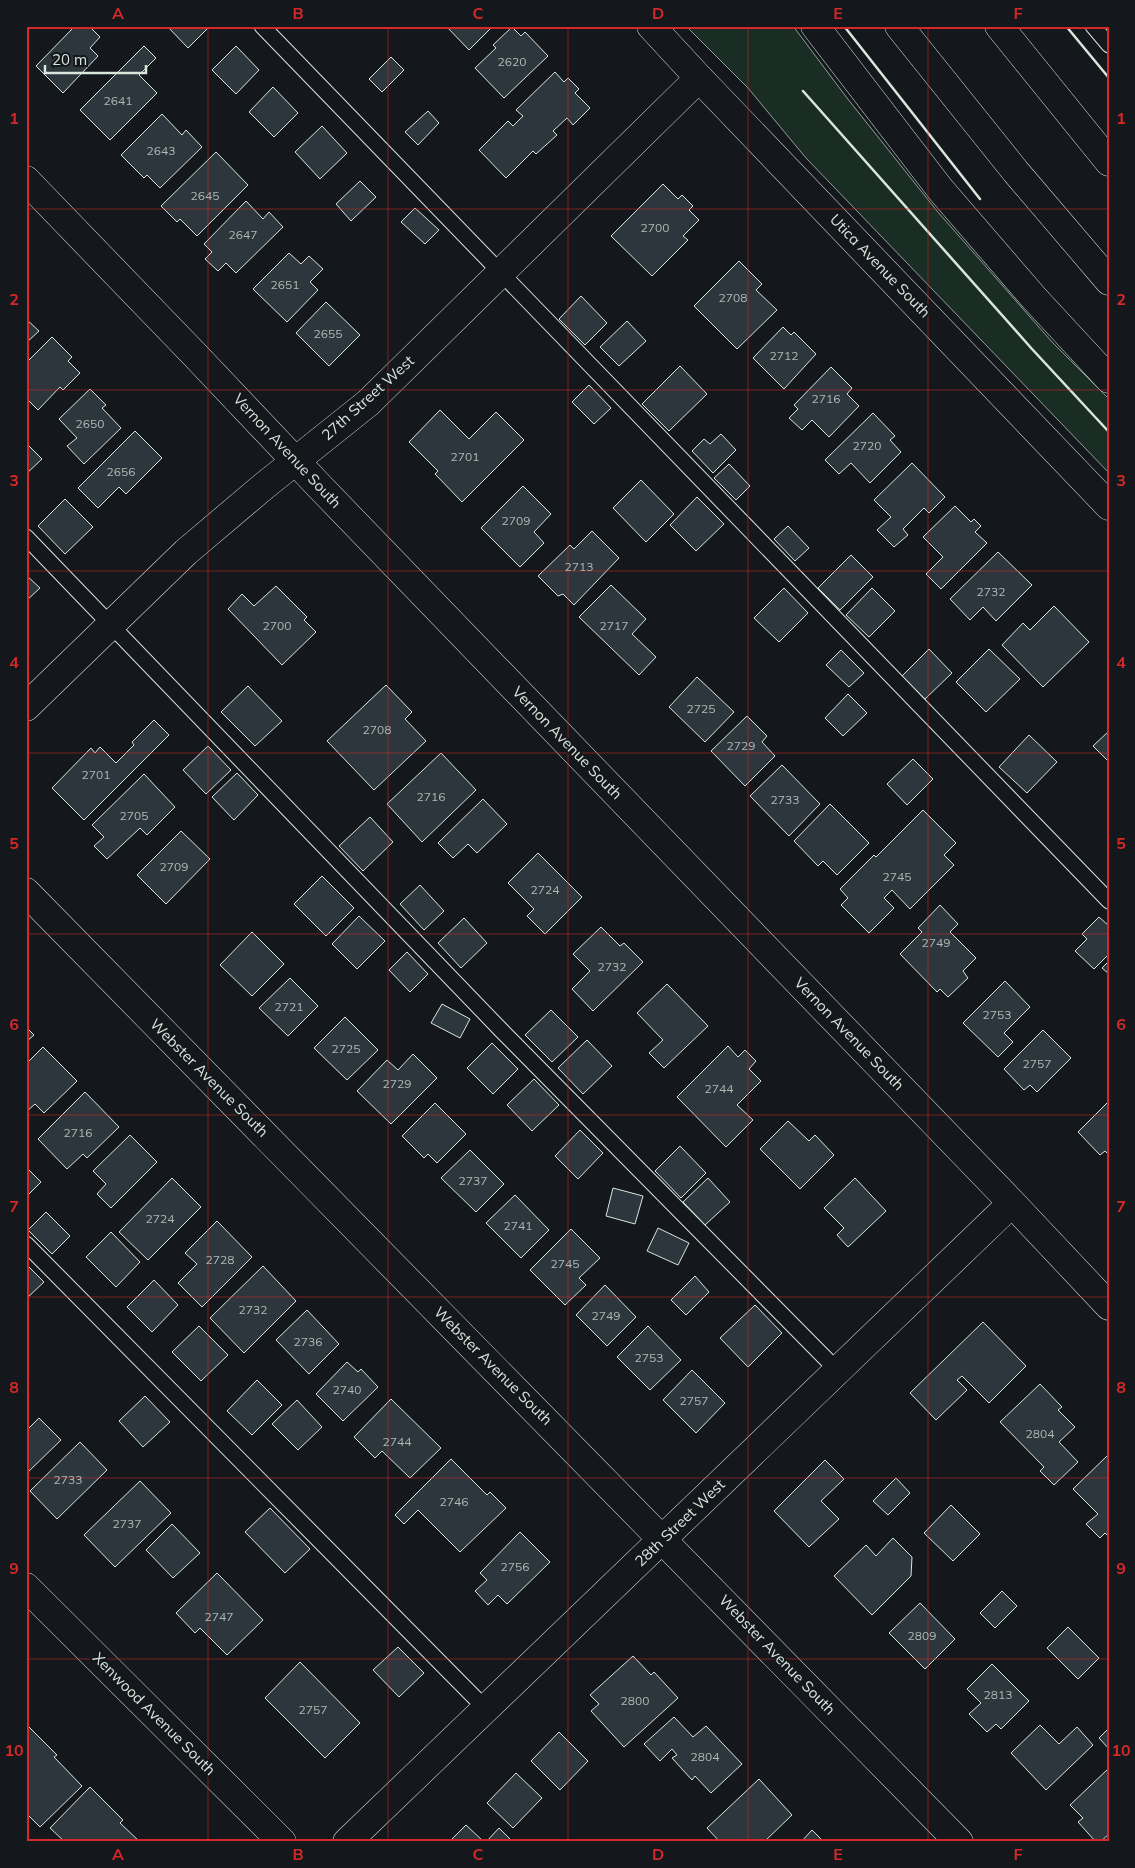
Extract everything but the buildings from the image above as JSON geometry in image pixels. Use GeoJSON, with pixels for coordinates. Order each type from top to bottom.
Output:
{"type":"FeatureCollection","features":[{"type":"Feature","properties":{"kind":"main road","name":"Utica Avenue South"},"geometry":{"type":"LineString","coordinates":[[651,26],[1109,506]]}},
{"type":"Feature","properties":{"kind":"main road"},"geometry":{"type":"LineString","coordinates":[[815,26],[940,190],[1034,298],[1109,378]]}},
{"type":"Feature","properties":{"kind":"main road"},"geometry":{"type":"LineString","coordinates":[[899,26],[1016,172],[1109,281]]}},
{"type":"Feature","properties":{"kind":"main road"},"geometry":{"type":"LineString","coordinates":[[999,26],[1109,162]]}},
{"type":"Feature","properties":{"kind":"main road","name":"27th Street West"},"geometry":{"type":"LineString","coordinates":[[26,707],[186,552],[368,403],[699,78]]}},
{"type":"Feature","properties":{"kind":"main road","name":"Vernon Avenue South"},"geometry":{"type":"LineString","coordinates":[[26,180],[1109,1306]]}},
{"type":"Feature","properties":{"kind":"main road","name":"Webster Avenue South"},"geometry":{"type":"LineString","coordinates":[[26,892],[959,1842]]}},
{"type":"Feature","properties":{"kind":"main road","name":"28th Street West"},"geometry":{"type":"LineString","coordinates":[[347,1842],[1012,1203]]}},
{"type":"Feature","properties":{"kind":"main road","name":"Xenwood Avenue South"},"geometry":{"type":"LineString","coordinates":[[26,1587],[282,1842]]}},
{"type":"Feature","properties":{"kind":"lane"},"geometry":{"type":"LineString","coordinates":[[262,26],[1109,901]]}},
{"type":"Feature","properties":{"kind":"lane"},"geometry":{"type":"LineString","coordinates":[[1094,26],[1109,45]]}},
{"type":"Feature","properties":{"kind":"lane"},"geometry":{"type":"LineString","coordinates":[[26,537],[501,1030],[838,1371]]}},
{"type":"Feature","properties":{"kind":"lane"},"geometry":{"type":"LineString","coordinates":[[26,1244],[486,1709]]}},
{"type":"Feature","properties":{"kind":"green space"},"geometry":{"type":"Polygon","coordinates":[[[686,26],[793,26],[847,98],[937,211],[1052,342],[1109,399],[1109,473],[806,158],[748,88],[686,26]]]}},
{"type":"Feature","properties":{"kind":"wall"},"geometry":{"type":"LineString","coordinates":[[844,26],[980,199]]}},
{"type":"Feature","properties":{"kind":"wall"},"geometry":{"type":"LineString","coordinates":[[1066,26],[1109,78]]}},
{"type":"Feature","properties":{"kind":"wall"},"geometry":{"type":"LineString","coordinates":[[803,91],[1032,349],[1109,432]]}}]}
